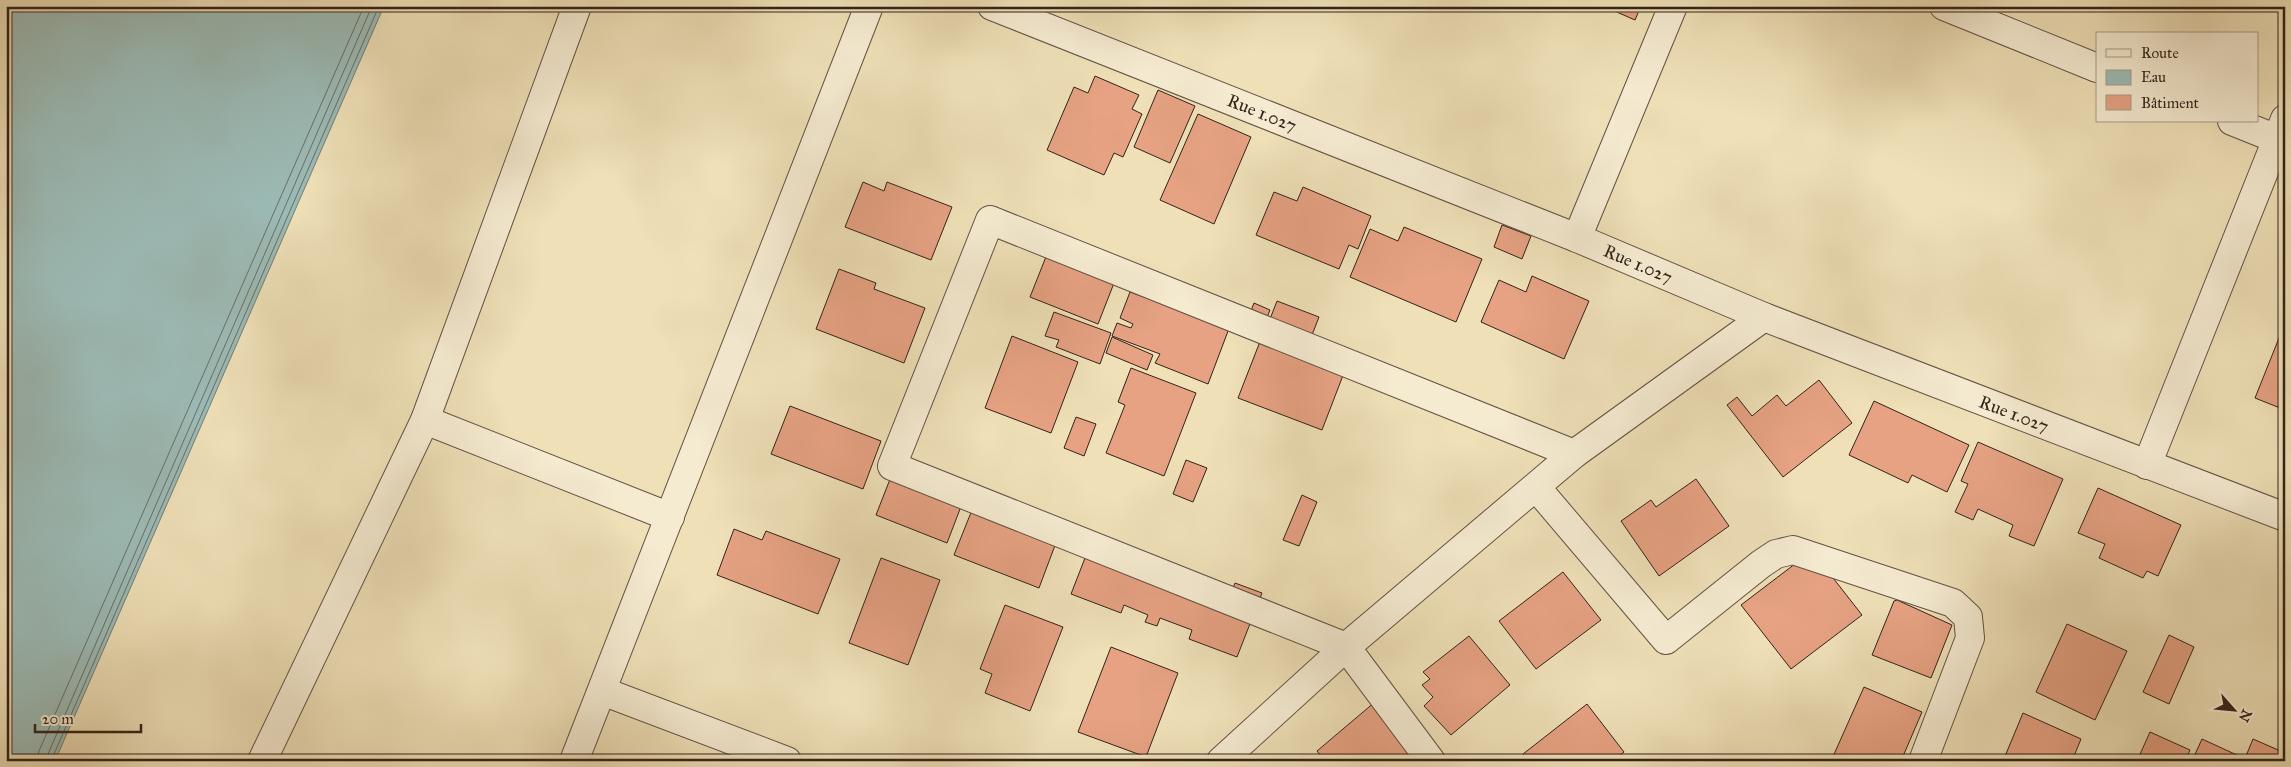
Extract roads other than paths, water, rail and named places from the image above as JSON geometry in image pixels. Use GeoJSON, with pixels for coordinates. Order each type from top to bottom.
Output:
{"type":"FeatureCollection","features":[{"type":"Feature","properties":{"kind":"street"},"geometry":{"type":"LineString","coordinates":[[262,761],[426,420],[577,6]]}},
{"type":"Feature","properties":{"kind":"street"},"geometry":{"type":"LineString","coordinates":[[574,761],[869,6]]}},
{"type":"Feature","properties":{"kind":"street","name":"Rue 1.027"},"geometry":{"type":"LineString","coordinates":[[992,6],[1577,238],[1764,318],[2285,517]]}},
{"type":"Feature","properties":{"kind":"street"},"geometry":{"type":"LineString","coordinates":[[1577,238],[1673,6]]}},
{"type":"Feature","properties":{"kind":"street"},"geometry":{"type":"LineString","coordinates":[[1944,6],[2096,68]]}},
{"type":"Feature","properties":{"kind":"street"},"geometry":{"type":"LineString","coordinates":[[2147,465],[2281,129],[2238,122]]}},
{"type":"Feature","properties":{"kind":"street"},"geometry":{"type":"LineString","coordinates":[[1431,761],[1346,647],[892,466],[990,220],[1574,454]]}},
{"type":"Feature","properties":{"kind":"street"},"geometry":{"type":"LineString","coordinates":[[1222,761],[1346,647],[1574,454],[1764,318]]}},
{"type":"Feature","properties":{"kind":"street"},"geometry":{"type":"LineString","coordinates":[[426,420],[670,517]]}},
{"type":"Feature","properties":{"kind":"street"},"geometry":{"type":"LineString","coordinates":[[1536,487],[1666,640],[1761,564],[1776,554],[1793,550],[1953,603],[1968,617],[1970,638],[1923,761]]}},
{"type":"Feature","properties":{"kind":"street"},"geometry":{"type":"LineString","coordinates":[[602,690],[787,761]]}},
{"type":"Feature","properties":{"kind":"water"},"geometry":{"type":"Polygon","coordinates":[[[6,6],[384,6],[55,761],[6,761],[6,6]]]}}]}
